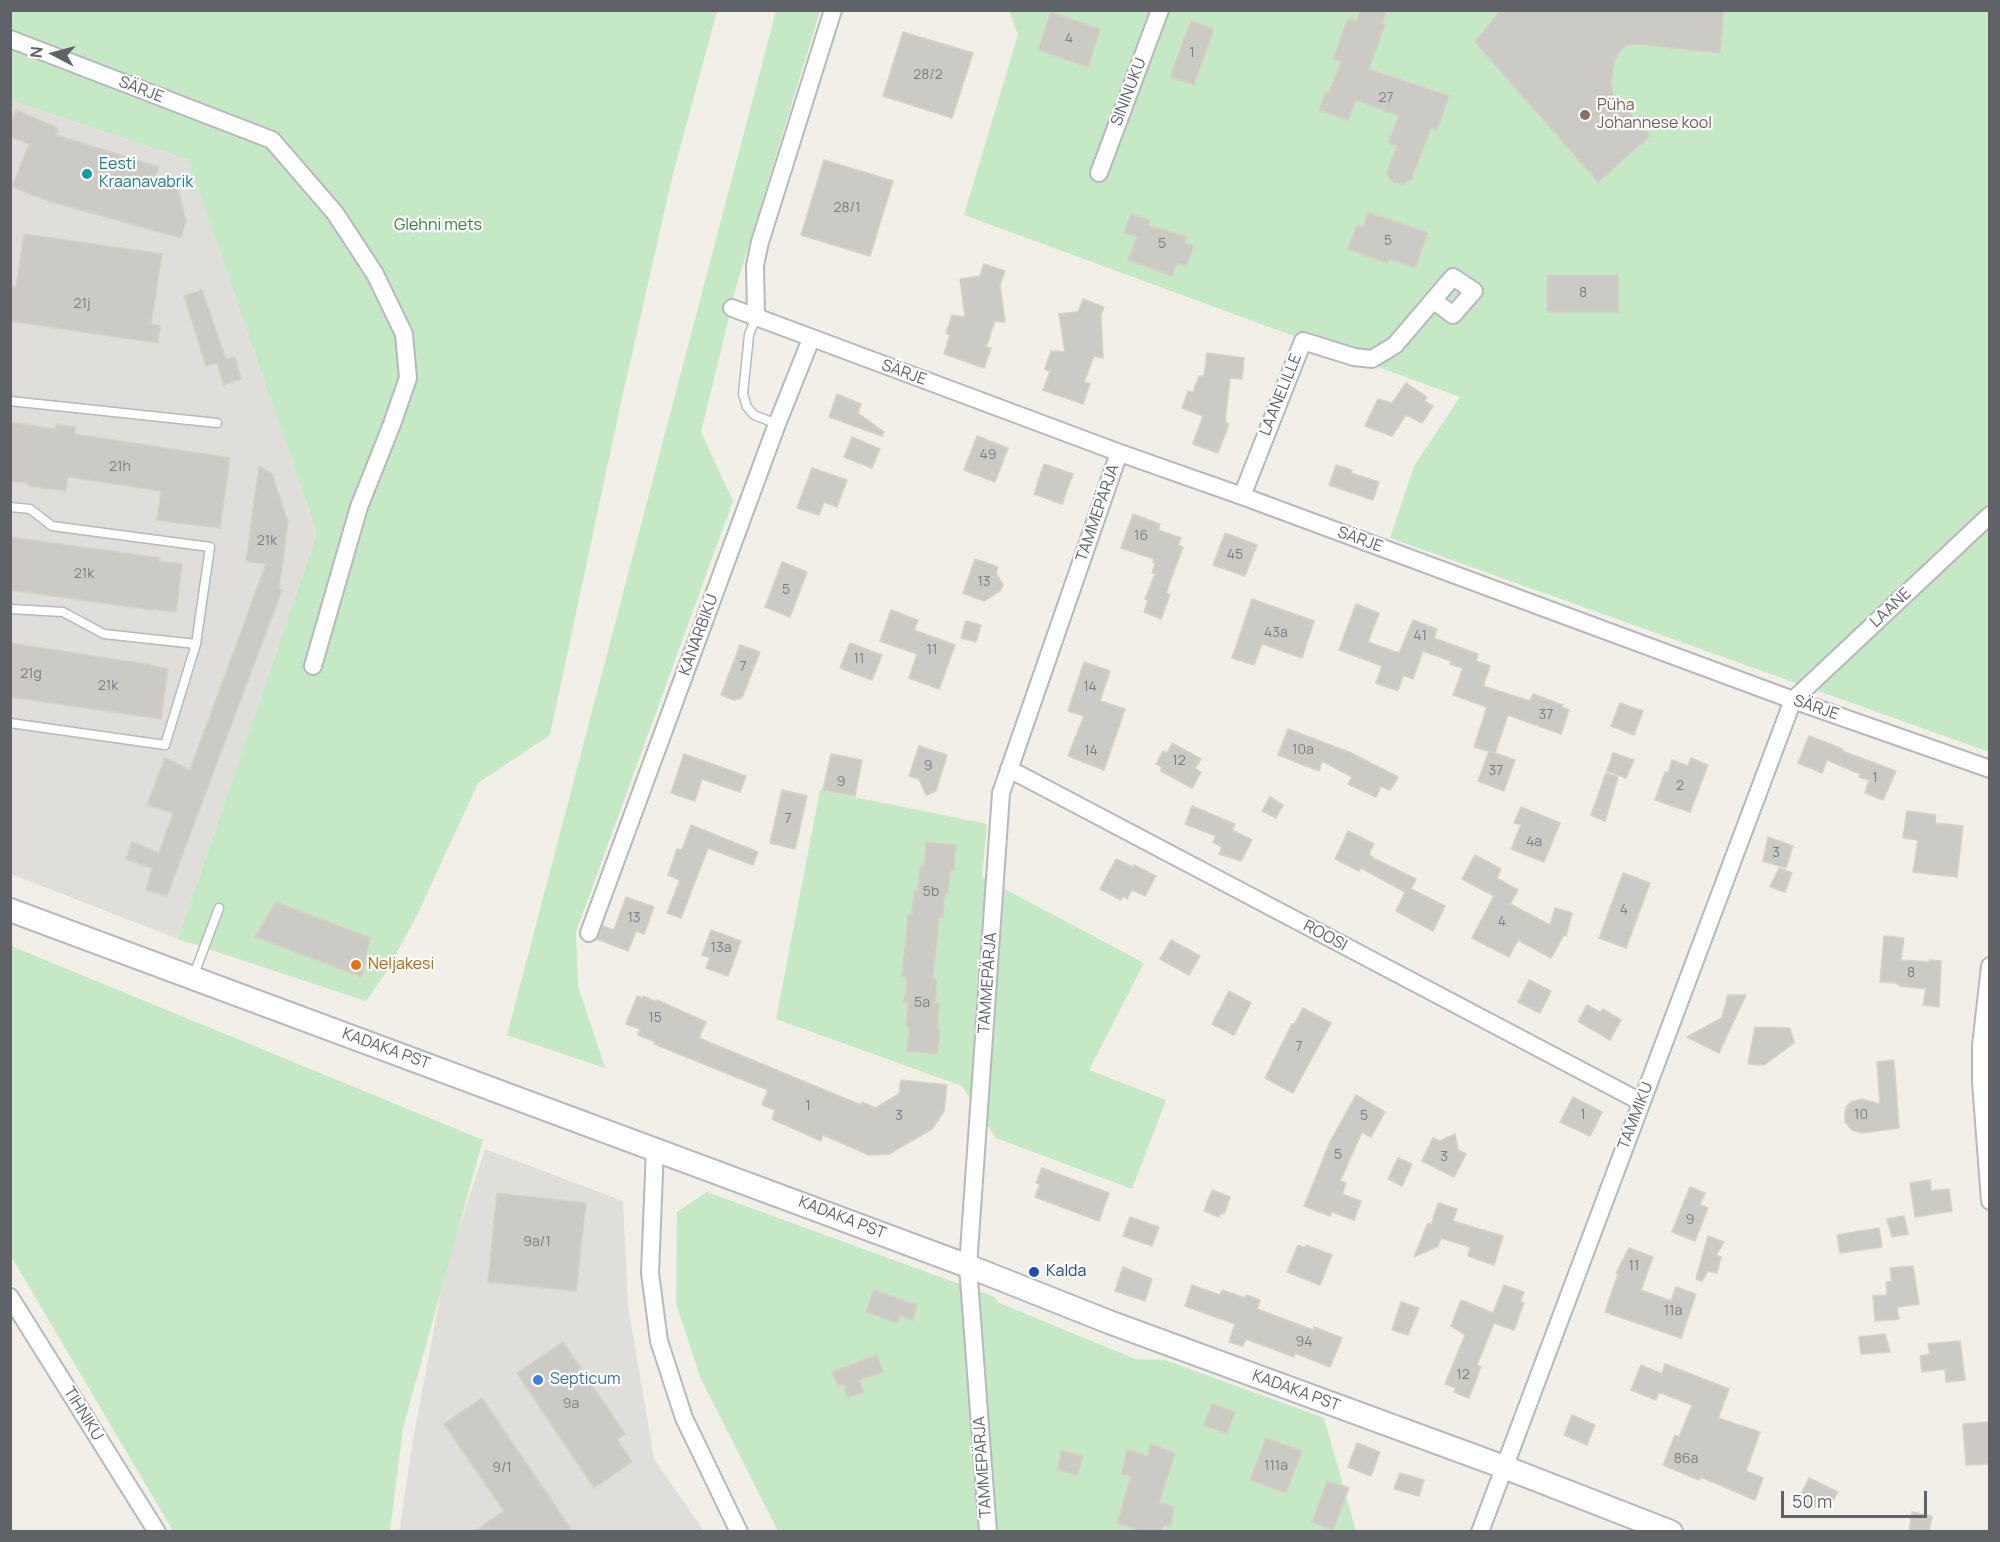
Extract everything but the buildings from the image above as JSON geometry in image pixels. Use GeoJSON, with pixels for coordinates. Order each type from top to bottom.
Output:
{"type":"FeatureCollection","features":[{"type":"Feature","properties":{"kind":"main road","name":"KADAKA PST"},"geometry":{"type":"LineString","coordinates":[[10,910],[655,1148],[968,1266],[1109,1322],[1504,1467],[1671,1532]]}},
{"type":"Feature","properties":{"kind":"street"},"geometry":{"type":"LineString","coordinates":[[756,317],[755,265],[760,242],[833,10]]}},
{"type":"Feature","properties":{"kind":"street","name":"SININUKU"},"geometry":{"type":"LineString","coordinates":[[1098,173],[1160,10]]}},
{"type":"Feature","properties":{"kind":"street","name":"SÄRJE"},"geometry":{"type":"LineString","coordinates":[[10,39],[272,140],[335,213],[375,274],[404,334],[408,378],[359,507],[313,666]]}},
{"type":"Feature","properties":{"kind":"street","name":"LAANELILLE"},"geometry":{"type":"LineString","coordinates":[[1242,496],[1303,341],[1354,357],[1372,359],[1395,345],[1433,300]]}},
{"type":"Feature","properties":{"kind":"street","name":"SÄRJE"},"geometry":{"type":"LineString","coordinates":[[732,308],[1119,453],[1242,496],[1793,700],[1989,769]]}},
{"type":"Feature","properties":{"kind":"street","name":"KANARBIKU"},"geometry":{"type":"LineString","coordinates":[[589,933],[777,424],[812,339]]}},
{"type":"Feature","properties":{"kind":"street","name":"TAMMEPÄRJA"},"geometry":{"type":"LineString","coordinates":[[988,1532],[968,1266],[1001,793],[1119,453]]}},
{"type":"Feature","properties":{"kind":"street","name":"LAANE"},"geometry":{"type":"LineString","coordinates":[[1793,700],[1989,515]]}},
{"type":"Feature","properties":{"kind":"street","name":"TAMMIKU"},"geometry":{"type":"LineString","coordinates":[[1480,1532],[1793,700]]}},
{"type":"Feature","properties":{"kind":"street","name":"ROOSI"},"geometry":{"type":"LineString","coordinates":[[1009,769],[1641,1102]]}},
{"type":"Feature","properties":{"kind":"street"},"geometry":{"type":"LineString","coordinates":[[1989,966],[1982,1046],[1989,1201]]}},
{"type":"Feature","properties":{"kind":"street"},"geometry":{"type":"LineString","coordinates":[[655,1148],[650,1274],[658,1341],[684,1418],[739,1532]]}},
{"type":"Feature","properties":{"kind":"street","name":"TIHNIKU"},"geometry":{"type":"LineString","coordinates":[[10,1296],[156,1532]]}},
{"type":"Feature","properties":{"kind":"lane"},"geometry":{"type":"LineString","coordinates":[[756,317],[749,335],[743,394],[747,407],[754,415],[777,424]]}},
{"type":"Feature","properties":{"kind":"lane"},"geometry":{"type":"LineString","coordinates":[[10,400],[217,423]]}},
{"type":"Feature","properties":{"kind":"lane"},"geometry":{"type":"LineString","coordinates":[[10,507],[30,509],[52,526],[210,547],[196,644],[165,746],[10,723]]}},
{"type":"Feature","properties":{"kind":"lane"},"geometry":{"type":"LineString","coordinates":[[10,609],[63,612],[104,634],[196,644]]}},
{"type":"Feature","properties":{"kind":"lane"},"geometry":{"type":"LineString","coordinates":[[193,977],[219,908]]}},
{"type":"Feature","properties":{"kind":"shaded area"},"geometry":{"type":"Polygon","coordinates":[[[13,101],[188,160],[317,533],[178,939],[11,874],[10,104],[13,101]]]}},
{"type":"Feature","properties":{"kind":"shaded area"},"geometry":{"type":"Polygon","coordinates":[[[485,1149],[623,1201],[628,1305],[654,1459],[704,1531],[399,1532],[413,1440],[445,1270],[485,1149]]]}},
{"type":"Feature","properties":{"kind":"green space","name":"Glehni mets"},"geometry":{"type":"Polygon","coordinates":[[[11,11],[717,11],[672,178],[550,735],[478,783],[417,915],[387,971],[366,1001],[178,939],[317,533],[188,160],[13,101],[11,104],[11,11]]]}},
{"type":"Feature","properties":{"kind":"green space"},"geometry":{"type":"Polygon","coordinates":[[[776,11],[820,11],[737,284],[701,432],[733,501],[576,932],[578,986],[605,1068],[507,1035],[776,11]]]}},
{"type":"Feature","properties":{"kind":"green space"},"geometry":{"type":"Polygon","coordinates":[[[1009,11],[1989,11],[1989,752],[1390,538],[1414,466],[1460,397],[964,215],[1018,35],[1009,11]]]}},
{"type":"Feature","properties":{"kind":"green space"},"geometry":{"type":"Polygon","coordinates":[[[820,790],[987,824],[982,877],[1144,963],[1089,1070],[1166,1100],[1132,1189],[996,1138],[962,1086],[776,1019],[820,790]]]}},
{"type":"Feature","properties":{"kind":"green space"},"geometry":{"type":"Polygon","coordinates":[[[11,946],[483,1140],[403,1428],[390,1531],[173,1531],[11,1256],[11,946]]]}},
{"type":"Feature","properties":{"kind":"green space"},"geometry":{"type":"Polygon","coordinates":[[[707,1192],[995,1297],[997,1302],[1135,1359],[1165,1360],[1324,1418],[1356,1531],[778,1531],[700,1377],[676,1303],[677,1212],[707,1192]]]}},
{"type":"Feature","properties":{"kind":"place","name":"Püha Johannese kool"},"geometry":{"type":"Point","coordinates":[1585,115]}},
{"type":"Feature","properties":{"kind":"place","name":"Eesti Kraanavabrik"},"geometry":{"type":"Point","coordinates":[87,174]}},
{"type":"Feature","properties":{"kind":"place","name":"Neljakesi"},"geometry":{"type":"Point","coordinates":[356,965]}},
{"type":"Feature","properties":{"kind":"place","name":"Kalda"},"geometry":{"type":"Point","coordinates":[1034,1272]}},
{"type":"Feature","properties":{"kind":"place","name":"Septicum"},"geometry":{"type":"Point","coordinates":[538,1380]}}]}
